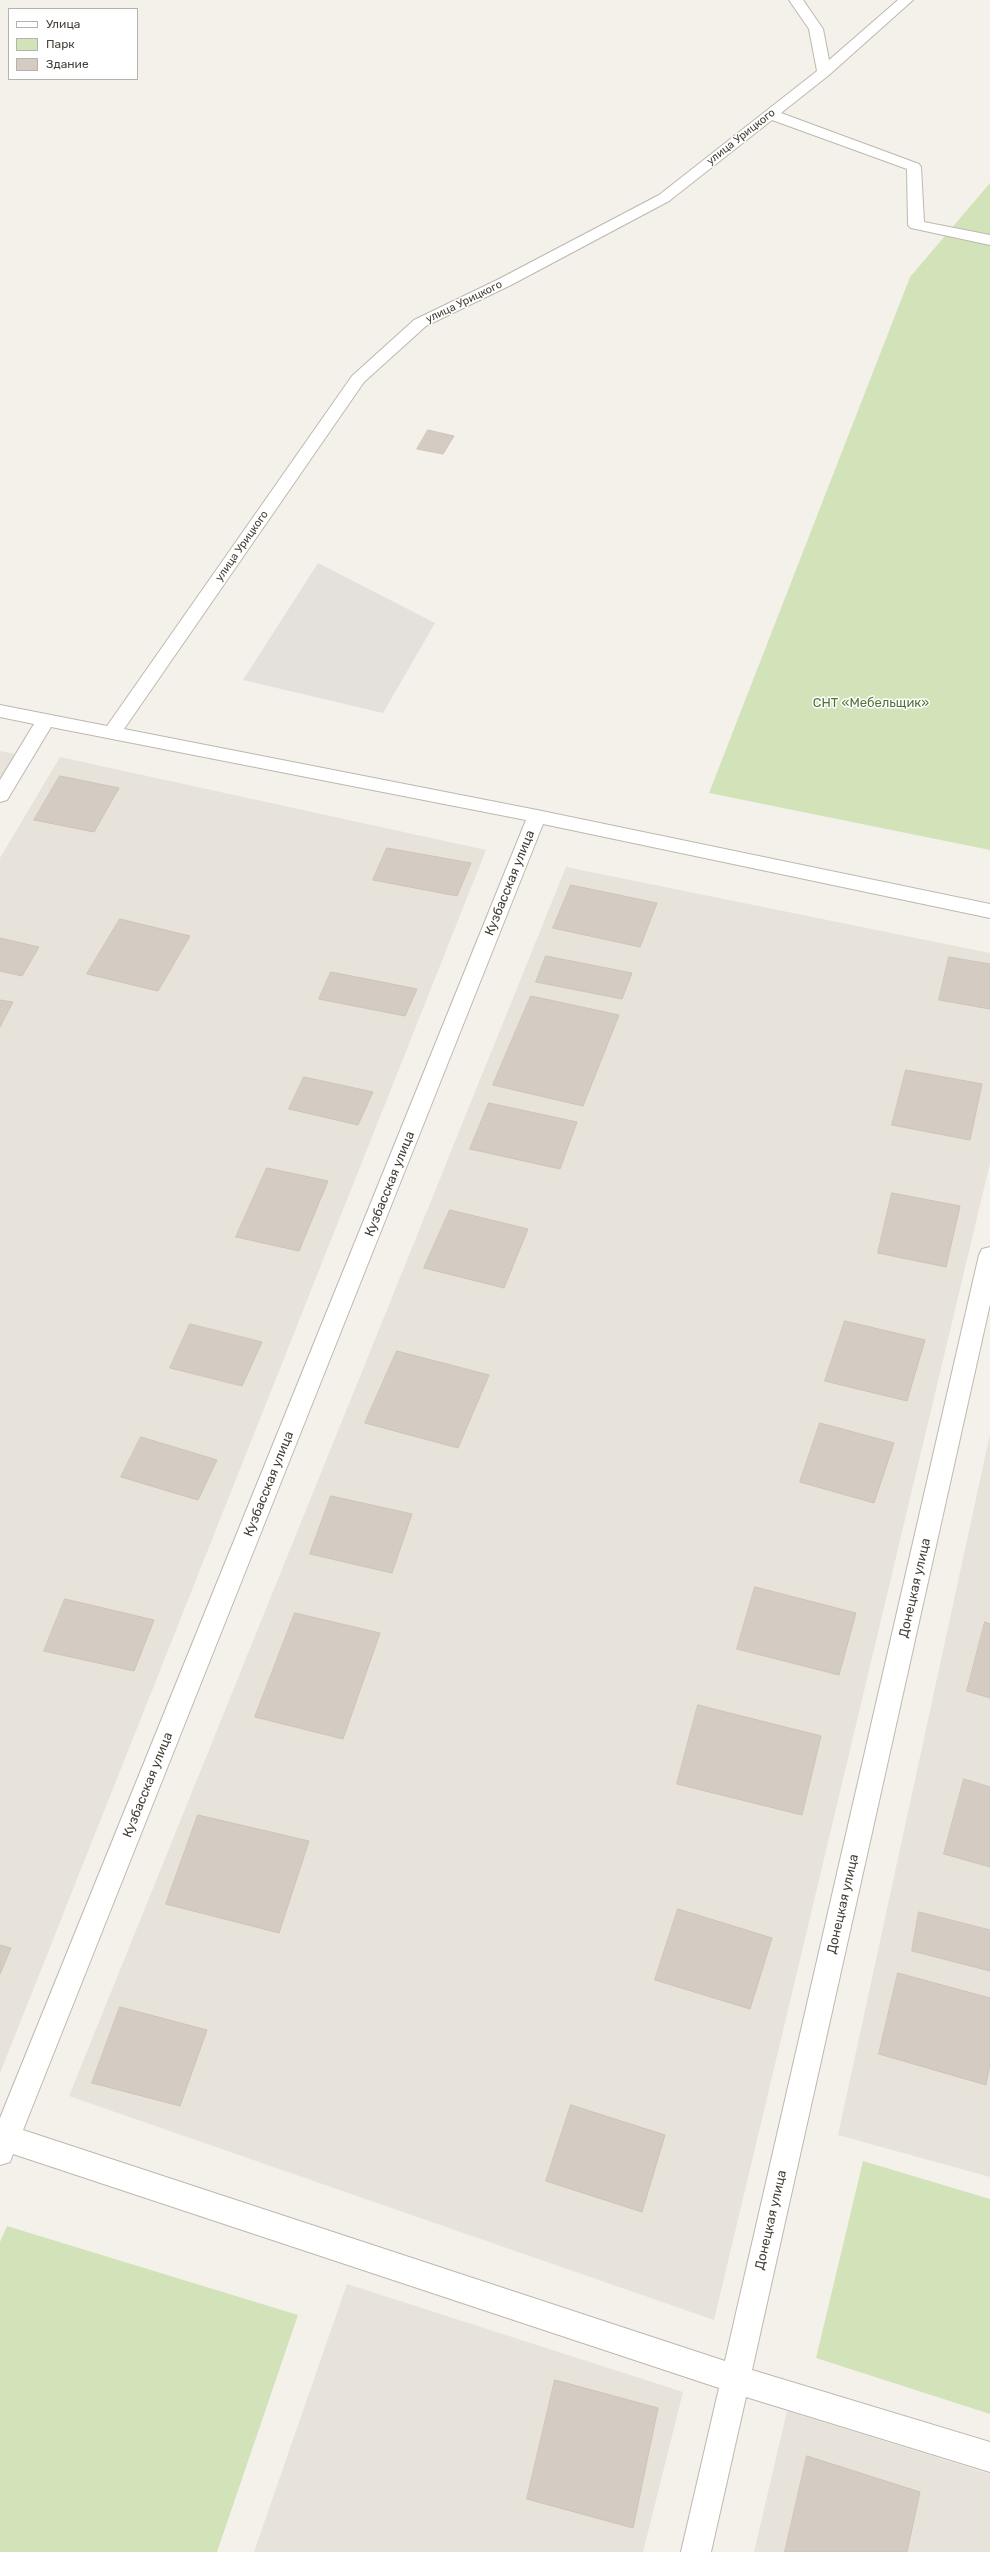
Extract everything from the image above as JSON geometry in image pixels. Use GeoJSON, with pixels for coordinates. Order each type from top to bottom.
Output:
{"type":"FeatureCollection","features":[{"type":"Feature","properties":{"kind":"street"},"geometry":{"type":"LineString","coordinates":[[796,0],[816,30],[824,72]]}},
{"type":"Feature","properties":{"kind":"street","name":"улица Урицкого"},"geometry":{"type":"LineString","coordinates":[[112,732],[358,379],[420,323],[506,282],[664,198],[824,72],[906,0]]}},
{"type":"Feature","properties":{"kind":"street"},"geometry":{"type":"LineString","coordinates":[[770,114],[914,166],[916,225],[990,240]]}},
{"type":"Feature","properties":{"kind":"street"},"geometry":{"type":"LineString","coordinates":[[0,711],[537,816],[990,911]]}},
{"type":"Feature","properties":{"kind":"street"},"geometry":{"type":"LineString","coordinates":[[0,796],[46,720]]}},
{"type":"Feature","properties":{"kind":"street","name":"Кузбасская улица"},"geometry":{"type":"LineString","coordinates":[[2,2142],[537,816]]}},
{"type":"Feature","properties":{"kind":"street","name":"Донецкая улица"},"geometry":{"type":"LineString","coordinates":[[696,2552],[990,1255]]}},
{"type":"Feature","properties":{"kind":"street"},"geometry":{"type":"LineString","coordinates":[[2,2142],[735,2379],[990,2457]]}},
{"type":"Feature","properties":{"kind":"shaded area"},"geometry":{"type":"Polygon","coordinates":[[[318,563],[435,623],[383,713],[243,680],[318,563]]]}},
{"type":"Feature","properties":{"kind":"shaded area"},"geometry":{"type":"Polygon","coordinates":[[[0,751],[15,754],[0,778],[0,751]]]}},
{"type":"Feature","properties":{"kind":"shaded area"},"geometry":{"type":"Polygon","coordinates":[[[60,757],[486,850],[0,2073],[0,858],[60,757]]]}},
{"type":"Feature","properties":{"kind":"shaded area"},"geometry":{"type":"Polygon","coordinates":[[[566,867],[990,953],[990,1163],[714,2320],[69,2096],[566,867]]]}},
{"type":"Feature","properties":{"kind":"shaded area"},"geometry":{"type":"Polygon","coordinates":[[[990,1434],[990,2177],[838,2135],[990,1434]]]}},
{"type":"Feature","properties":{"kind":"shaded area"},"geometry":{"type":"Polygon","coordinates":[[[347,2284],[683,2392],[643,2552],[254,2552],[347,2284]]]}},
{"type":"Feature","properties":{"kind":"shaded area"},"geometry":{"type":"Polygon","coordinates":[[[787,2411],[990,2474],[990,2552],[754,2552],[787,2411]]]}},
{"type":"Feature","properties":{"kind":"green space","name":"СНТ «Мебельщик»"},"geometry":{"type":"Polygon","coordinates":[[[990,183],[990,850],[709,793],[910,277],[990,183]]]}},
{"type":"Feature","properties":{"kind":"green space"},"geometry":{"type":"Polygon","coordinates":[[[863,2161],[990,2199],[990,2414],[816,2358],[863,2161]]]}},
{"type":"Feature","properties":{"kind":"green space"},"geometry":{"type":"Polygon","coordinates":[[[7,2226],[298,2315],[217,2552],[0,2552],[0,2242],[7,2226]]]}},
{"type":"Feature","properties":{"kind":"building"},"geometry":{"type":"Polygon","coordinates":[[[428,430],[454,436],[443,454],[417,449],[428,430]]]}},
{"type":"Feature","properties":{"kind":"building"},"geometry":{"type":"Polygon","coordinates":[[[60,776],[119,788],[94,832],[34,820],[60,776]]]}},
{"type":"Feature","properties":{"kind":"building"},"geometry":{"type":"Polygon","coordinates":[[[387,848],[471,863],[457,896],[373,880],[387,848]]]}},
{"type":"Feature","properties":{"kind":"building"},"geometry":{"type":"Polygon","coordinates":[[[571,885],[657,903],[640,947],[553,928],[571,885]]]}},
{"type":"Feature","properties":{"kind":"building"},"geometry":{"type":"Polygon","coordinates":[[[120,919],[190,936],[158,991],[87,974],[120,919]]]}},
{"type":"Feature","properties":{"kind":"building"},"geometry":{"type":"Polygon","coordinates":[[[0,938],[39,947],[22,976],[0,971],[0,938]]]}},
{"type":"Feature","properties":{"kind":"building"},"geometry":{"type":"Polygon","coordinates":[[[546,956],[632,973],[622,999],[536,982],[546,956]]]}},
{"type":"Feature","properties":{"kind":"building"},"geometry":{"type":"Polygon","coordinates":[[[949,957],[990,964],[990,1009],[939,1000],[949,957]]]}},
{"type":"Feature","properties":{"kind":"building"},"geometry":{"type":"Polygon","coordinates":[[[331,972],[417,989],[405,1016],[319,999],[331,972]]]}},
{"type":"Feature","properties":{"kind":"building"},"geometry":{"type":"Polygon","coordinates":[[[531,996],[619,1015],[583,1106],[493,1085],[531,996]]]}},
{"type":"Feature","properties":{"kind":"building"},"geometry":{"type":"Polygon","coordinates":[[[0,1000],[13,1002],[0,1027],[0,1000]]]}},
{"type":"Feature","properties":{"kind":"building"},"geometry":{"type":"Polygon","coordinates":[[[906,1070],[982,1084],[970,1140],[892,1125],[906,1070]]]}},
{"type":"Feature","properties":{"kind":"building"},"geometry":{"type":"Polygon","coordinates":[[[304,1077],[373,1092],[358,1125],[289,1109],[304,1077]]]}},
{"type":"Feature","properties":{"kind":"building"},"geometry":{"type":"Polygon","coordinates":[[[489,1103],[577,1122],[560,1169],[470,1149],[489,1103]]]}},
{"type":"Feature","properties":{"kind":"building"},"geometry":{"type":"Polygon","coordinates":[[[267,1168],[328,1181],[299,1251],[236,1237],[267,1168]]]}},
{"type":"Feature","properties":{"kind":"building"},"geometry":{"type":"Polygon","coordinates":[[[892,1193],[960,1206],[946,1267],[878,1253],[892,1193]]]}},
{"type":"Feature","properties":{"kind":"building"},"geometry":{"type":"Polygon","coordinates":[[[450,1210],[528,1229],[504,1288],[424,1268],[450,1210]]]}},
{"type":"Feature","properties":{"kind":"building"},"geometry":{"type":"Polygon","coordinates":[[[845,1321],[925,1340],[907,1401],[825,1381],[845,1321]]]}},
{"type":"Feature","properties":{"kind":"building"},"geometry":{"type":"Polygon","coordinates":[[[190,1324],[262,1342],[242,1386],[170,1368],[190,1324]]]}},
{"type":"Feature","properties":{"kind":"building"},"geometry":{"type":"Polygon","coordinates":[[[397,1351],[489,1375],[458,1448],[365,1423],[397,1351]]]}},
{"type":"Feature","properties":{"kind":"building"},"geometry":{"type":"Polygon","coordinates":[[[820,1423],[894,1443],[874,1503],[800,1482],[820,1423]]]}},
{"type":"Feature","properties":{"kind":"building"},"geometry":{"type":"Polygon","coordinates":[[[141,1437],[217,1460],[198,1500],[121,1477],[141,1437]]]}},
{"type":"Feature","properties":{"kind":"building"},"geometry":{"type":"Polygon","coordinates":[[[331,1496],[412,1514],[392,1573],[310,1554],[331,1496]]]}},
{"type":"Feature","properties":{"kind":"building"},"geometry":{"type":"Polygon","coordinates":[[[755,1587],[856,1613],[839,1675],[737,1649],[755,1587]]]}},
{"type":"Feature","properties":{"kind":"building"},"geometry":{"type":"Polygon","coordinates":[[[65,1599],[154,1620],[134,1671],[44,1651],[65,1599]]]}},
{"type":"Feature","properties":{"kind":"building"},"geometry":{"type":"Polygon","coordinates":[[[295,1613],[380,1633],[343,1739],[255,1717],[295,1613]]]}},
{"type":"Feature","properties":{"kind":"building"},"geometry":{"type":"Polygon","coordinates":[[[985,1622],[990,1624],[990,1698],[967,1691],[985,1622]]]}},
{"type":"Feature","properties":{"kind":"building"},"geometry":{"type":"Polygon","coordinates":[[[698,1705],[821,1736],[802,1815],[677,1784],[698,1705]]]}},
{"type":"Feature","properties":{"kind":"building"},"geometry":{"type":"Polygon","coordinates":[[[964,1779],[990,1787],[990,1867],[944,1854],[964,1779]]]}},
{"type":"Feature","properties":{"kind":"building"},"geometry":{"type":"Polygon","coordinates":[[[198,1815],[309,1841],[279,1933],[166,1904],[198,1815]]]}},
{"type":"Feature","properties":{"kind":"building"},"geometry":{"type":"Polygon","coordinates":[[[678,1909],[772,1938],[750,2009],[655,1980],[678,1909]]]}},
{"type":"Feature","properties":{"kind":"building"},"geometry":{"type":"Polygon","coordinates":[[[919,1912],[990,1930],[990,1971],[912,1951],[919,1912]]]}},
{"type":"Feature","properties":{"kind":"building"},"geometry":{"type":"Polygon","coordinates":[[[0,1945],[11,1948],[0,1974],[0,1945]]]}},
{"type":"Feature","properties":{"kind":"building"},"geometry":{"type":"Polygon","coordinates":[[[898,1973],[990,1998],[990,2065],[986,2085],[879,2054],[898,1973]]]}},
{"type":"Feature","properties":{"kind":"building"},"geometry":{"type":"Polygon","coordinates":[[[120,2007],[207,2030],[180,2106],[92,2083],[120,2007]]]}},
{"type":"Feature","properties":{"kind":"building"},"geometry":{"type":"Polygon","coordinates":[[[571,2105],[665,2135],[642,2212],[546,2181],[571,2105]]]}},
{"type":"Feature","properties":{"kind":"building"},"geometry":{"type":"Polygon","coordinates":[[[555,2380],[658,2408],[633,2528],[527,2499],[555,2380]]]}},
{"type":"Feature","properties":{"kind":"building"},"geometry":{"type":"Polygon","coordinates":[[[807,2456],[920,2492],[907,2552],[785,2552],[807,2456]]]}}]}
